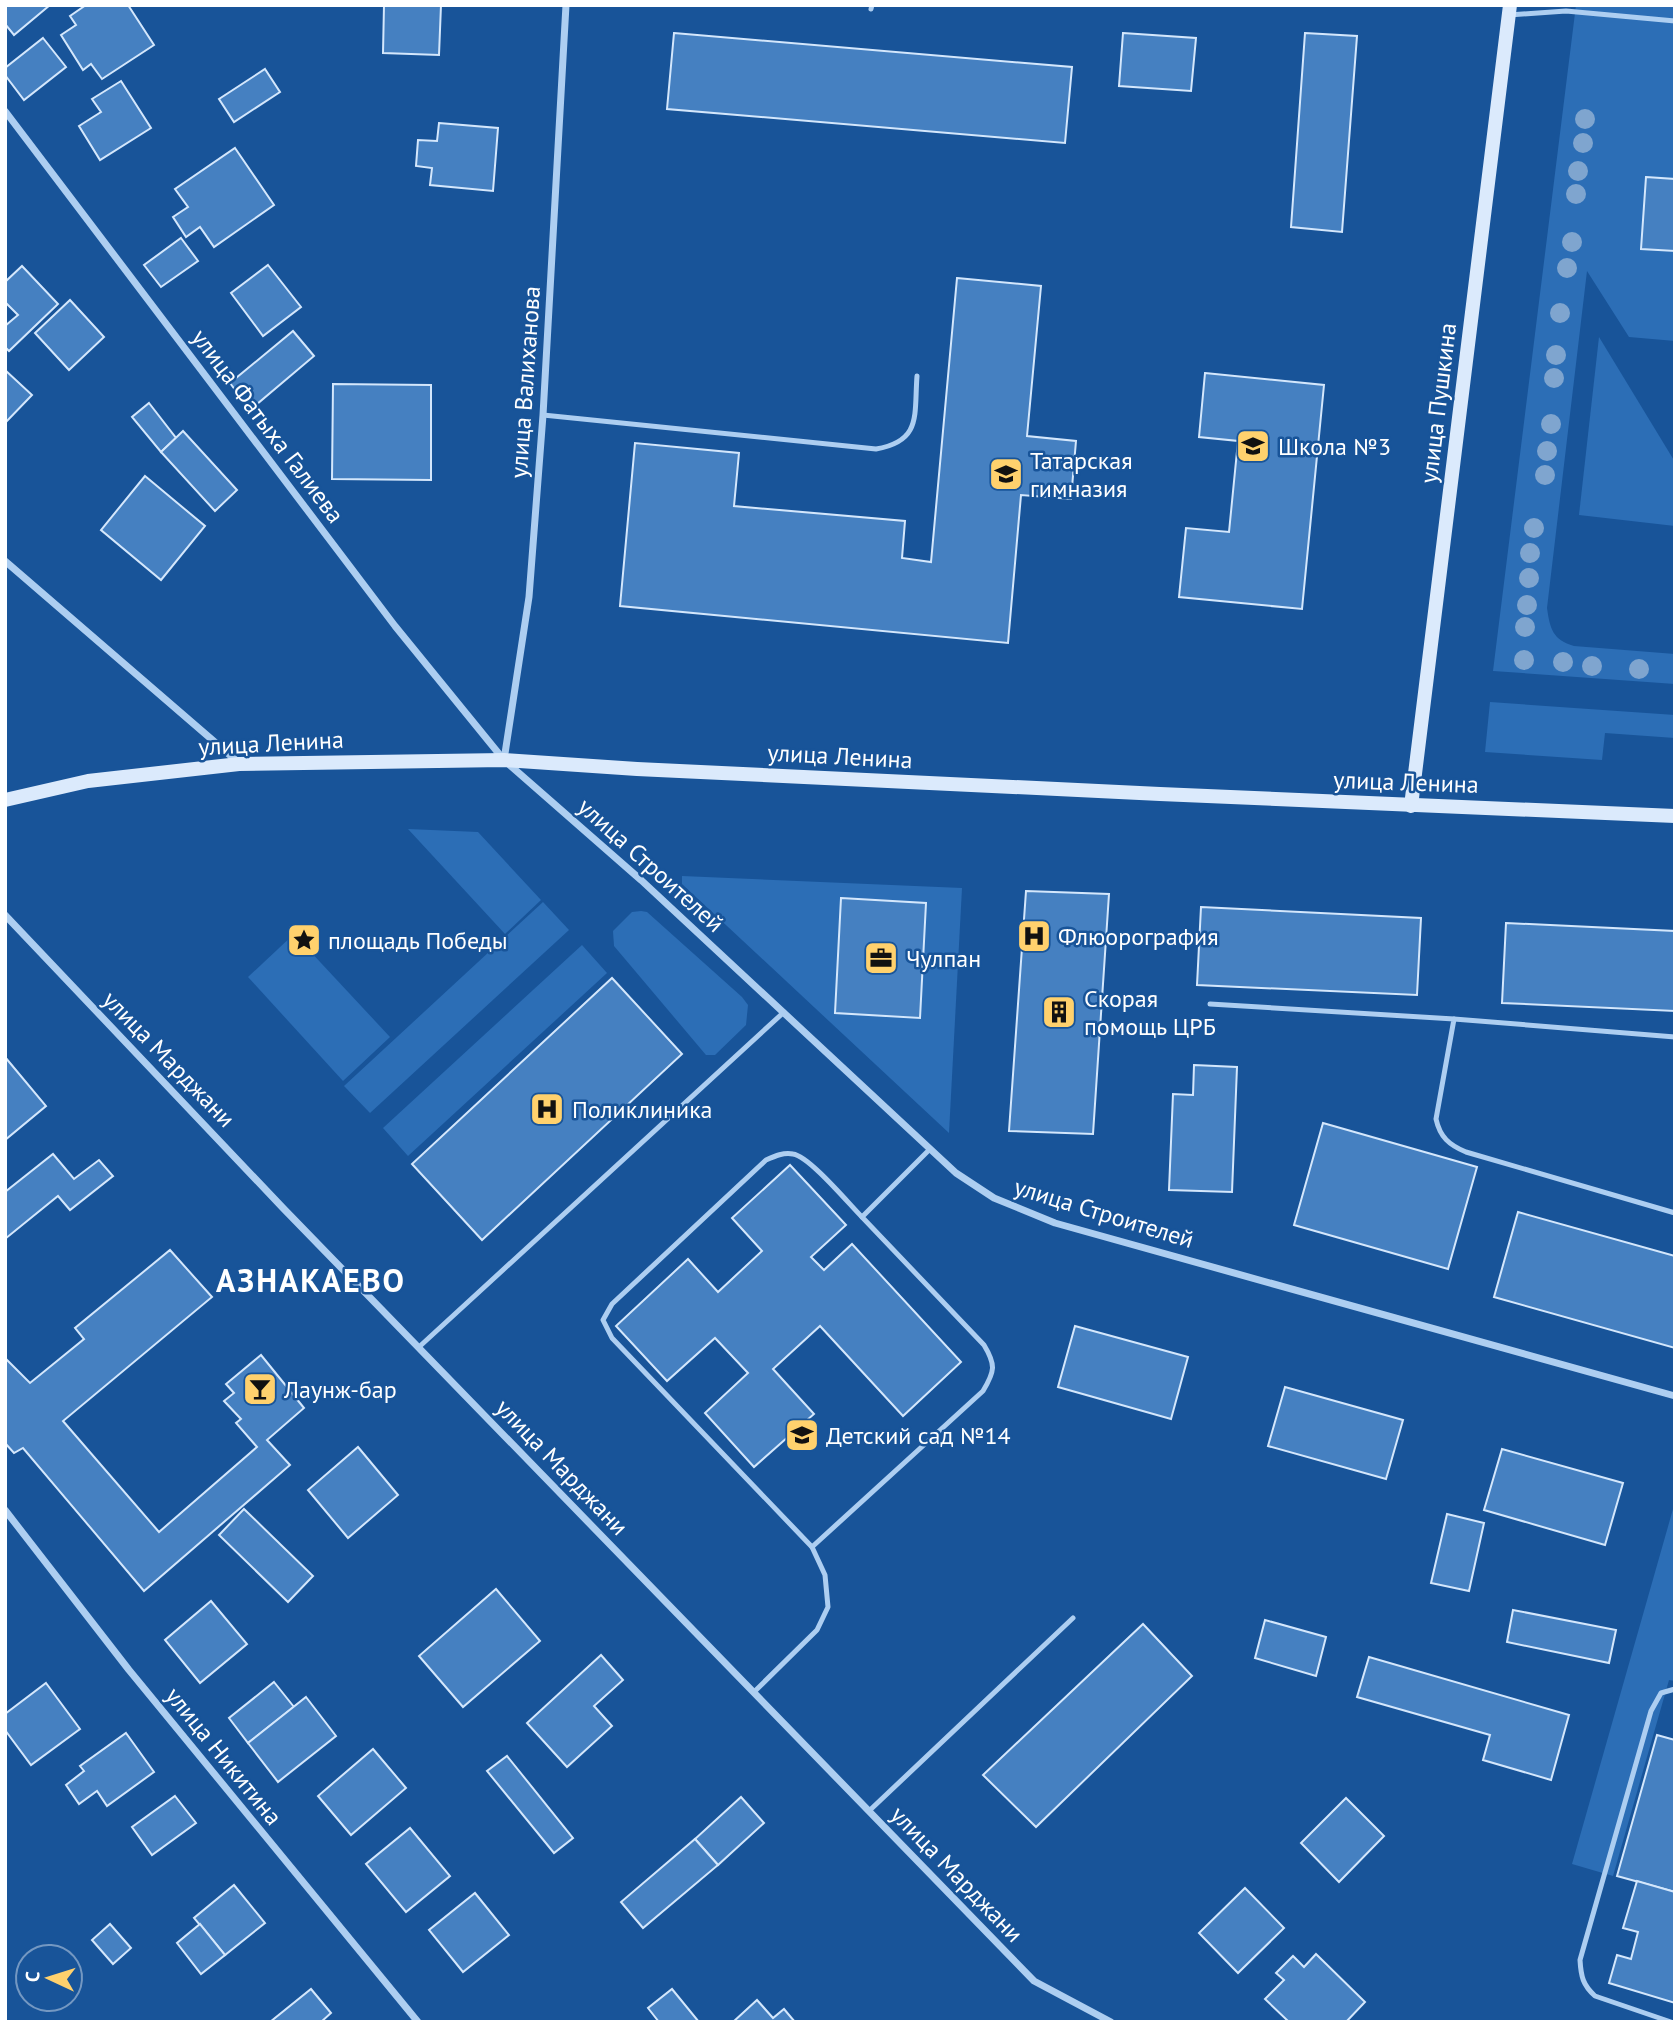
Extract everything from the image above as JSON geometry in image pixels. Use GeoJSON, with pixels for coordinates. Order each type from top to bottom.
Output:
{"type":"FeatureCollection","features":[{"type":"Feature","properties":{"kind":"main road","name":"улица Пушкина"},"geometry":{"type":"LineString","coordinates":[[1411,806],[1510,10]]}},
{"type":"Feature","properties":{"kind":"main road","name":"улица Ленина"},"geometry":{"type":"LineString","coordinates":[[5,800],[88,781],[239,764],[504,760],[637,769],[1675,816]]}},
{"type":"Feature","properties":{"kind":"street","name":"улица Валиханова"},"geometry":{"type":"LineString","coordinates":[[504,760],[529,597],[543,415],[566,5]]}},
{"type":"Feature","properties":{"kind":"street","name":"улица Фатыха Галиева"},"geometry":{"type":"LineString","coordinates":[[5,111],[395,626],[504,760]]}},
{"type":"Feature","properties":{"kind":"street"},"geometry":{"type":"LineString","coordinates":[[5,561],[239,764]]}},
{"type":"Feature","properties":{"kind":"street","name":"улица Строителей"},"geometry":{"type":"LineString","coordinates":[[504,760],[641,880],[956,1173],[994,1198],[1055,1223],[1675,1395]]}},
{"type":"Feature","properties":{"kind":"street","name":"улица Марджани"},"geometry":{"type":"LineString","coordinates":[[5,915],[419,1347],[1034,1981],[1111,2022]]}},
{"type":"Feature","properties":{"kind":"street","name":"улица Никитина"},"geometry":{"type":"LineString","coordinates":[[5,1510],[129,1670],[418,2022]]}},
{"type":"Feature","properties":{"kind":"lane"},"geometry":{"type":"LineString","coordinates":[[1510,10],[1566,11],[1675,21]]}},
{"type":"Feature","properties":{"kind":"lane"},"geometry":{"type":"LineString","coordinates":[[543,415],[876,449],[895,446],[907,437],[913,425],[917,376]]}},
{"type":"Feature","properties":{"kind":"lane"},"geometry":{"type":"LineString","coordinates":[[1210,1004],[1454,1019],[1675,1037]]}},
{"type":"Feature","properties":{"kind":"lane"},"geometry":{"type":"LineString","coordinates":[[419,1347],[784,1012]]}},
{"type":"Feature","properties":{"kind":"lane"},"geometry":{"type":"LineString","coordinates":[[1454,1019],[1436,1119],[1439,1131],[1446,1140],[1466,1152],[1675,1213]]}},
{"type":"Feature","properties":{"kind":"lane"},"geometry":{"type":"LineString","coordinates":[[862,1217],[930,1149]]}},
{"type":"Feature","properties":{"kind":"lane"},"geometry":{"type":"LineString","coordinates":[[754,1692],[817,1630],[828,1607],[825,1575],[812,1547],[612,1338],[603,1320],[612,1304],[766,1160],[778,1154],[794,1154],[806,1160],[984,1345],[992,1360],[993,1375],[983,1391],[812,1547]]}},
{"type":"Feature","properties":{"kind":"lane"},"geometry":{"type":"LineString","coordinates":[[869,1811],[1073,1618]]}},
{"type":"Feature","properties":{"kind":"lane"},"geometry":{"type":"LineString","coordinates":[[1671,2022],[1595,1996],[1586,1988],[1581,1977],[1580,1961],[1651,1711],[1661,1693],[1675,1689]]}},
{"type":"Feature","properties":{"kind":"shaded area"},"geometry":{"type":"Polygon","coordinates":[[[1576,5],[1675,5],[1675,341],[1629,337],[1587,271],[1547,608],[1554,633],[1567,644],[1675,654],[1675,684],[1493,671],[1576,5]]]}},
{"type":"Feature","properties":{"kind":"shaded area"},"geometry":{"type":"Polygon","coordinates":[[[1599,337],[1675,462],[1675,526],[1579,515],[1599,337]]]}},
{"type":"Feature","properties":{"kind":"shaded area"},"geometry":{"type":"Polygon","coordinates":[[[1490,702],[1675,715],[1675,738],[1605,733],[1602,760],[1485,752],[1490,702]]]}},
{"type":"Feature","properties":{"kind":"shaded area"},"geometry":{"type":"Polygon","coordinates":[[[408,829],[478,832],[541,900],[505,934],[408,829]]]}},
{"type":"Feature","properties":{"kind":"shaded area"},"geometry":{"type":"Polygon","coordinates":[[[682,876],[962,888],[949,1133],[682,884],[682,876]]]}},
{"type":"Feature","properties":{"kind":"shaded area"},"geometry":{"type":"Polygon","coordinates":[[[543,902],[569,930],[370,1113],[344,1086],[543,902]]]}},
{"type":"Feature","properties":{"kind":"shaded area"},"geometry":{"type":"Polygon","coordinates":[[[632,912],[647,912],[748,1005],[746,1025],[715,1055],[706,1055],[614,946],[613,931],[632,912]]]}},
{"type":"Feature","properties":{"kind":"shaded area"},"geometry":{"type":"Polygon","coordinates":[[[294,934],[390,1037],[343,1081],[248,977],[294,934]]]}},
{"type":"Feature","properties":{"kind":"shaded area"},"geometry":{"type":"Polygon","coordinates":[[[582,945],[607,973],[408,1156],[383,1128],[582,945]]]}},
{"type":"Feature","properties":{"kind":"shaded area"},"geometry":{"type":"Polygon","coordinates":[[[1675,1502],[1675,1681],[1669,1680],[1613,1876],[1572,1864],[1675,1502]]]}},
{"type":"Feature","properties":{"kind":"building"},"geometry":{"type":"Polygon","coordinates":[[[5,5],[50,5],[14,35],[5,24],[5,5]]]}},
{"type":"Feature","properties":{"kind":"building"},"geometry":{"type":"Polygon","coordinates":[[[86,5],[128,5],[154,45],[102,79],[91,64],[83,70],[61,35],[76,25],[70,16],[86,5]]]}},
{"type":"Feature","properties":{"kind":"building"},"geometry":{"type":"Polygon","coordinates":[[[384,5],[441,5],[439,55],[383,53],[384,5]]]}},
{"type":"Feature","properties":{"kind":"building"},"geometry":{"type":"Polygon","coordinates":[[[674,33],[1072,67],[1065,143],[667,109],[674,33]]]}},
{"type":"Feature","properties":{"kind":"building"},"geometry":{"type":"Polygon","coordinates":[[[1123,33],[1196,38],[1191,91],[1119,86],[1123,33]]]}},
{"type":"Feature","properties":{"kind":"building"},"geometry":{"type":"Polygon","coordinates":[[[1305,33],[1357,36],[1342,232],[1291,227],[1305,33]]]}},
{"type":"Feature","properties":{"kind":"building"},"geometry":{"type":"Polygon","coordinates":[[[43,38],[66,67],[24,100],[5,75],[5,68],[43,38]]]}},
{"type":"Feature","properties":{"kind":"building"},"geometry":{"type":"Polygon","coordinates":[[[265,69],[280,92],[234,122],[219,99],[265,69]]]}},
{"type":"Feature","properties":{"kind":"building"},"geometry":{"type":"Polygon","coordinates":[[[121,81],[151,128],[100,160],[79,126],[101,112],[92,99],[121,81]]]}},
{"type":"Feature","properties":{"kind":"building"},"geometry":{"type":"Polygon","coordinates":[[[439,123],[498,128],[493,191],[430,185],[432,168],[416,166],[418,140],[437,141],[439,123]]]}},
{"type":"Feature","properties":{"kind":"building"},"geometry":{"type":"Polygon","coordinates":[[[235,148],[274,205],[214,247],[200,227],[186,237],[173,217],[188,207],[175,189],[235,148]]]}},
{"type":"Feature","properties":{"kind":"building"},"geometry":{"type":"Polygon","coordinates":[[[1646,177],[1675,179],[1675,251],[1641,249],[1646,177]]]}},
{"type":"Feature","properties":{"kind":"building"},"geometry":{"type":"Polygon","coordinates":[[[181,238],[198,261],[161,287],[144,265],[181,238]]]}},
{"type":"Feature","properties":{"kind":"building"},"geometry":{"type":"Polygon","coordinates":[[[268,265],[301,307],[263,336],[231,293],[268,265]]]}},
{"type":"Feature","properties":{"kind":"building"},"geometry":{"type":"Polygon","coordinates":[[[22,266],[58,304],[9,351],[5,347],[5,326],[18,315],[5,302],[5,282],[22,266]]]}},
{"type":"Feature","properties":{"kind":"building","name":"Татарская гимназия"},"geometry":{"type":"Polygon","coordinates":[[[957,278],[1041,286],[1027,436],[1076,441],[1071,499],[1021,495],[1008,643],[620,606],[635,443],[739,453],[734,506],[905,521],[902,558],[931,562],[957,278]]]}},
{"type":"Feature","properties":{"kind":"building"},"geometry":{"type":"Polygon","coordinates":[[[70,300],[104,337],[69,370],[35,333],[70,300]]]}},
{"type":"Feature","properties":{"kind":"building"},"geometry":{"type":"Polygon","coordinates":[[[293,331],[314,356],[250,410],[230,383],[293,331]]]}},
{"type":"Feature","properties":{"kind":"building"},"geometry":{"type":"Polygon","coordinates":[[[5,370],[32,395],[5,423],[5,370]]]}},
{"type":"Feature","properties":{"kind":"building"},"geometry":{"type":"Polygon","coordinates":[[[1205,373],[1324,385],[1302,609],[1179,597],[1186,528],[1229,532],[1238,441],[1199,437],[1205,373]]]}},
{"type":"Feature","properties":{"kind":"building"},"geometry":{"type":"Polygon","coordinates":[[[333,384],[431,385],[431,480],[332,479],[333,384]]]}},
{"type":"Feature","properties":{"kind":"building"},"geometry":{"type":"Polygon","coordinates":[[[149,403],[176,438],[161,452],[132,417],[149,403]]]}},
{"type":"Feature","properties":{"kind":"building"},"geometry":{"type":"Polygon","coordinates":[[[183,431],[237,490],[215,511],[161,452],[183,431]]]}},
{"type":"Feature","properties":{"kind":"building"},"geometry":{"type":"Polygon","coordinates":[[[145,476],[205,526],[161,580],[101,530],[145,476]]]}},
{"type":"Feature","properties":{"kind":"building","name":"Скорая помощь ЦРБ"},"geometry":{"type":"Polygon","coordinates":[[[1026,891],[1109,894],[1093,1134],[1009,1131],[1026,891]]]}},
{"type":"Feature","properties":{"kind":"building","name":"Чулпан"},"geometry":{"type":"Polygon","coordinates":[[[841,898],[926,903],[920,1018],[835,1013],[841,898]]]}},
{"type":"Feature","properties":{"kind":"building"},"geometry":{"type":"Polygon","coordinates":[[[1201,907],[1421,918],[1417,995],[1197,985],[1201,907]]]}},
{"type":"Feature","properties":{"kind":"building"},"geometry":{"type":"Polygon","coordinates":[[[1506,923],[1675,931],[1675,1011],[1502,1003],[1506,923]]]}},
{"type":"Feature","properties":{"kind":"building","name":"Поликлиника"},"geometry":{"type":"Polygon","coordinates":[[[612,978],[682,1054],[482,1240],[412,1164],[612,978]]]}},
{"type":"Feature","properties":{"kind":"building"},"geometry":{"type":"Polygon","coordinates":[[[5,1057],[46,1106],[5,1140],[5,1057]]]}},
{"type":"Feature","properties":{"kind":"building"},"geometry":{"type":"Polygon","coordinates":[[[1194,1065],[1237,1067],[1232,1192],[1169,1190],[1173,1094],[1193,1095],[1194,1065]]]}},
{"type":"Feature","properties":{"kind":"building"},"geometry":{"type":"Polygon","coordinates":[[[1323,1123],[1477,1167],[1448,1269],[1294,1225],[1323,1123]]]}},
{"type":"Feature","properties":{"kind":"building"},"geometry":{"type":"Polygon","coordinates":[[[53,1154],[74,1179],[99,1160],[113,1176],[70,1210],[58,1196],[5,1239],[5,1192],[53,1154]]]}},
{"type":"Feature","properties":{"kind":"building"},"geometry":{"type":"Polygon","coordinates":[[[790,1165],[846,1225],[811,1257],[824,1270],[852,1244],[961,1362],[903,1416],[820,1326],[773,1369],[814,1414],[754,1467],[705,1413],[748,1373],[715,1338],[667,1381],[616,1326],[688,1259],[718,1292],[762,1251],[732,1218],[790,1165]]]}},
{"type":"Feature","properties":{"kind":"building"},"geometry":{"type":"Polygon","coordinates":[[[1518,1212],[1675,1256],[1675,1348],[1494,1297],[1518,1212]]]}},
{"type":"Feature","properties":{"kind":"building"},"geometry":{"type":"Polygon","coordinates":[[[170,1250],[212,1297],[63,1421],[159,1532],[257,1447],[236,1423],[241,1419],[224,1401],[234,1393],[226,1384],[261,1355],[304,1408],[267,1440],[290,1465],[144,1591],[23,1448],[14,1453],[5,1443],[5,1358],[30,1383],[84,1339],[75,1328],[170,1250]]]}},
{"type":"Feature","properties":{"kind":"building"},"geometry":{"type":"Polygon","coordinates":[[[1075,1326],[1188,1357],[1171,1419],[1058,1387],[1075,1326]]]}},
{"type":"Feature","properties":{"kind":"building"},"geometry":{"type":"Polygon","coordinates":[[[1285,1387],[1403,1420],[1386,1479],[1268,1446],[1285,1387]]]}},
{"type":"Feature","properties":{"kind":"building"},"geometry":{"type":"Polygon","coordinates":[[[358,1447],[398,1495],[348,1538],[308,1490],[358,1447]]]}},
{"type":"Feature","properties":{"kind":"building"},"geometry":{"type":"Polygon","coordinates":[[[1502,1449],[1623,1483],[1605,1545],[1484,1510],[1502,1449]]]}},
{"type":"Feature","properties":{"kind":"building"},"geometry":{"type":"Polygon","coordinates":[[[244,1509],[313,1576],[288,1602],[219,1535],[244,1509]]]}},
{"type":"Feature","properties":{"kind":"building"},"geometry":{"type":"Polygon","coordinates":[[[1447,1514],[1484,1523],[1469,1591],[1431,1583],[1447,1514]]]}},
{"type":"Feature","properties":{"kind":"building"},"geometry":{"type":"Polygon","coordinates":[[[496,1589],[540,1641],[463,1707],[419,1656],[496,1589]]]}},
{"type":"Feature","properties":{"kind":"building"},"geometry":{"type":"Polygon","coordinates":[[[211,1601],[247,1644],[200,1683],[165,1640],[211,1601]]]}},
{"type":"Feature","properties":{"kind":"building"},"geometry":{"type":"Polygon","coordinates":[[[1513,1610],[1616,1630],[1609,1663],[1507,1642],[1513,1610]]]}},
{"type":"Feature","properties":{"kind":"building"},"geometry":{"type":"Polygon","coordinates":[[[1265,1620],[1326,1637],[1316,1676],[1255,1658],[1265,1620]]]}},
{"type":"Feature","properties":{"kind":"building"},"geometry":{"type":"Polygon","coordinates":[[[1143,1624],[1192,1676],[1036,1827],[983,1775],[1143,1624]]]}},
{"type":"Feature","properties":{"kind":"building"},"geometry":{"type":"Polygon","coordinates":[[[601,1655],[623,1680],[594,1706],[612,1726],[567,1767],[527,1723],[601,1655]]]}},
{"type":"Feature","properties":{"kind":"building"},"geometry":{"type":"Polygon","coordinates":[[[1369,1657],[1569,1715],[1551,1780],[1483,1760],[1490,1735],[1357,1697],[1369,1657]]]}},
{"type":"Feature","properties":{"kind":"building"},"geometry":{"type":"Polygon","coordinates":[[[274,1682],[294,1707],[248,1743],[229,1718],[274,1682]]]}},
{"type":"Feature","properties":{"kind":"building"},"geometry":{"type":"Polygon","coordinates":[[[46,1683],[80,1729],[31,1765],[5,1730],[5,1714],[46,1683]]]}},
{"type":"Feature","properties":{"kind":"building"},"geometry":{"type":"Polygon","coordinates":[[[306,1697],[336,1736],[278,1782],[248,1743],[306,1697]]]}},
{"type":"Feature","properties":{"kind":"building"},"geometry":{"type":"Polygon","coordinates":[[[126,1733],[154,1772],[107,1806],[97,1791],[79,1804],[66,1785],[84,1771],[80,1766],[126,1733]]]}},
{"type":"Feature","properties":{"kind":"building"},"geometry":{"type":"Polygon","coordinates":[[[1657,1735],[1675,1740],[1675,1892],[1617,1876],[1657,1735]]]}},
{"type":"Feature","properties":{"kind":"building"},"geometry":{"type":"Polygon","coordinates":[[[373,1749],[406,1788],[351,1835],[318,1796],[373,1749]]]}},
{"type":"Feature","properties":{"kind":"building"},"geometry":{"type":"Polygon","coordinates":[[[507,1756],[573,1838],[554,1853],[487,1771],[507,1756]]]}},
{"type":"Feature","properties":{"kind":"building"},"geometry":{"type":"Polygon","coordinates":[[[175,1796],[196,1823],[152,1855],[132,1827],[175,1796]]]}},
{"type":"Feature","properties":{"kind":"building"},"geometry":{"type":"Polygon","coordinates":[[[741,1797],[764,1823],[718,1865],[695,1839],[741,1797]]]}},
{"type":"Feature","properties":{"kind":"building"},"geometry":{"type":"Polygon","coordinates":[[[1346,1798],[1384,1836],[1339,1882],[1301,1843],[1346,1798]]]}},
{"type":"Feature","properties":{"kind":"building"},"geometry":{"type":"Polygon","coordinates":[[[410,1828],[450,1876],[406,1912],[366,1864],[410,1828]]]}},
{"type":"Feature","properties":{"kind":"building"},"geometry":{"type":"Polygon","coordinates":[[[695,1839],[718,1865],[643,1928],[621,1902],[695,1839]]]}},
{"type":"Feature","properties":{"kind":"building"},"geometry":{"type":"Polygon","coordinates":[[[1637,1881],[1675,1892],[1675,2003],[1609,1983],[1617,1955],[1631,1959],[1638,1932],[1623,1928],[1637,1881]]]}},
{"type":"Feature","properties":{"kind":"building"},"geometry":{"type":"Polygon","coordinates":[[[234,1885],[265,1923],[225,1955],[194,1918],[234,1885]]]}},
{"type":"Feature","properties":{"kind":"building"},"geometry":{"type":"Polygon","coordinates":[[[1245,1888],[1284,1928],[1238,1973],[1199,1933],[1245,1888]]]}},
{"type":"Feature","properties":{"kind":"building"},"geometry":{"type":"Polygon","coordinates":[[[475,1893],[509,1935],[463,1972],[429,1930],[475,1893]]]}},
{"type":"Feature","properties":{"kind":"building"},"geometry":{"type":"Polygon","coordinates":[[[110,1924],[131,1948],[113,1964],[92,1940],[110,1924]]]}},
{"type":"Feature","properties":{"kind":"building"},"geometry":{"type":"Polygon","coordinates":[[[200,1924],[225,1955],[201,1974],[177,1943],[200,1924]]]}},
{"type":"Feature","properties":{"kind":"building"},"geometry":{"type":"Polygon","coordinates":[[[1316,1954],[1365,2002],[1346,2022],[1289,2022],[1265,1999],[1284,1980],[1276,1973],[1293,1956],[1304,1967],[1316,1954]]]}},
{"type":"Feature","properties":{"kind":"building"},"geometry":{"type":"Polygon","coordinates":[[[311,1989],[331,2013],[321,2022],[270,2022],[311,1989]]]}},
{"type":"Feature","properties":{"kind":"building"},"geometry":{"type":"Polygon","coordinates":[[[672,1989],[699,2022],[659,2022],[648,2008],[672,1989]]]}},
{"type":"Feature","properties":{"kind":"building"},"geometry":{"type":"Polygon","coordinates":[[[757,2000],[773,2018],[784,2009],[795,2022],[733,2022],[757,2000]]]}},
{"type":"Feature","properties":{"kind":"place","name":"Школа №3"},"geometry":{"type":"Point","coordinates":[1253,446]}},
{"type":"Feature","properties":{"kind":"place","name":"Татарская гимназия"},"geometry":{"type":"Point","coordinates":[1006,474]}},
{"type":"Feature","properties":{"kind":"place","name":"Флюорография"},"geometry":{"type":"Point","coordinates":[1034,936]}},
{"type":"Feature","properties":{"kind":"place","name":"площадь Победы"},"geometry":{"type":"Point","coordinates":[304,940]}},
{"type":"Feature","properties":{"kind":"place","name":"Чулпан"},"geometry":{"type":"Point","coordinates":[881,958]}},
{"type":"Feature","properties":{"kind":"place","name":"Скорая помощь ЦРБ"},"geometry":{"type":"Point","coordinates":[1059,1012]}},
{"type":"Feature","properties":{"kind":"place","name":"Поликлиника"},"geometry":{"type":"Point","coordinates":[547,1109]}},
{"type":"Feature","properties":{"kind":"place","name":"Лаунж-бар"},"geometry":{"type":"Point","coordinates":[260,1389]}},
{"type":"Feature","properties":{"kind":"place","name":"Детский сад №14"},"geometry":{"type":"Point","coordinates":[802,1435]}},
{"type":"Feature","properties":{"kind":"district","name":"АЗНАКАЕВО"},"geometry":{"type":"Point","coordinates":[311,1280]}}]}
